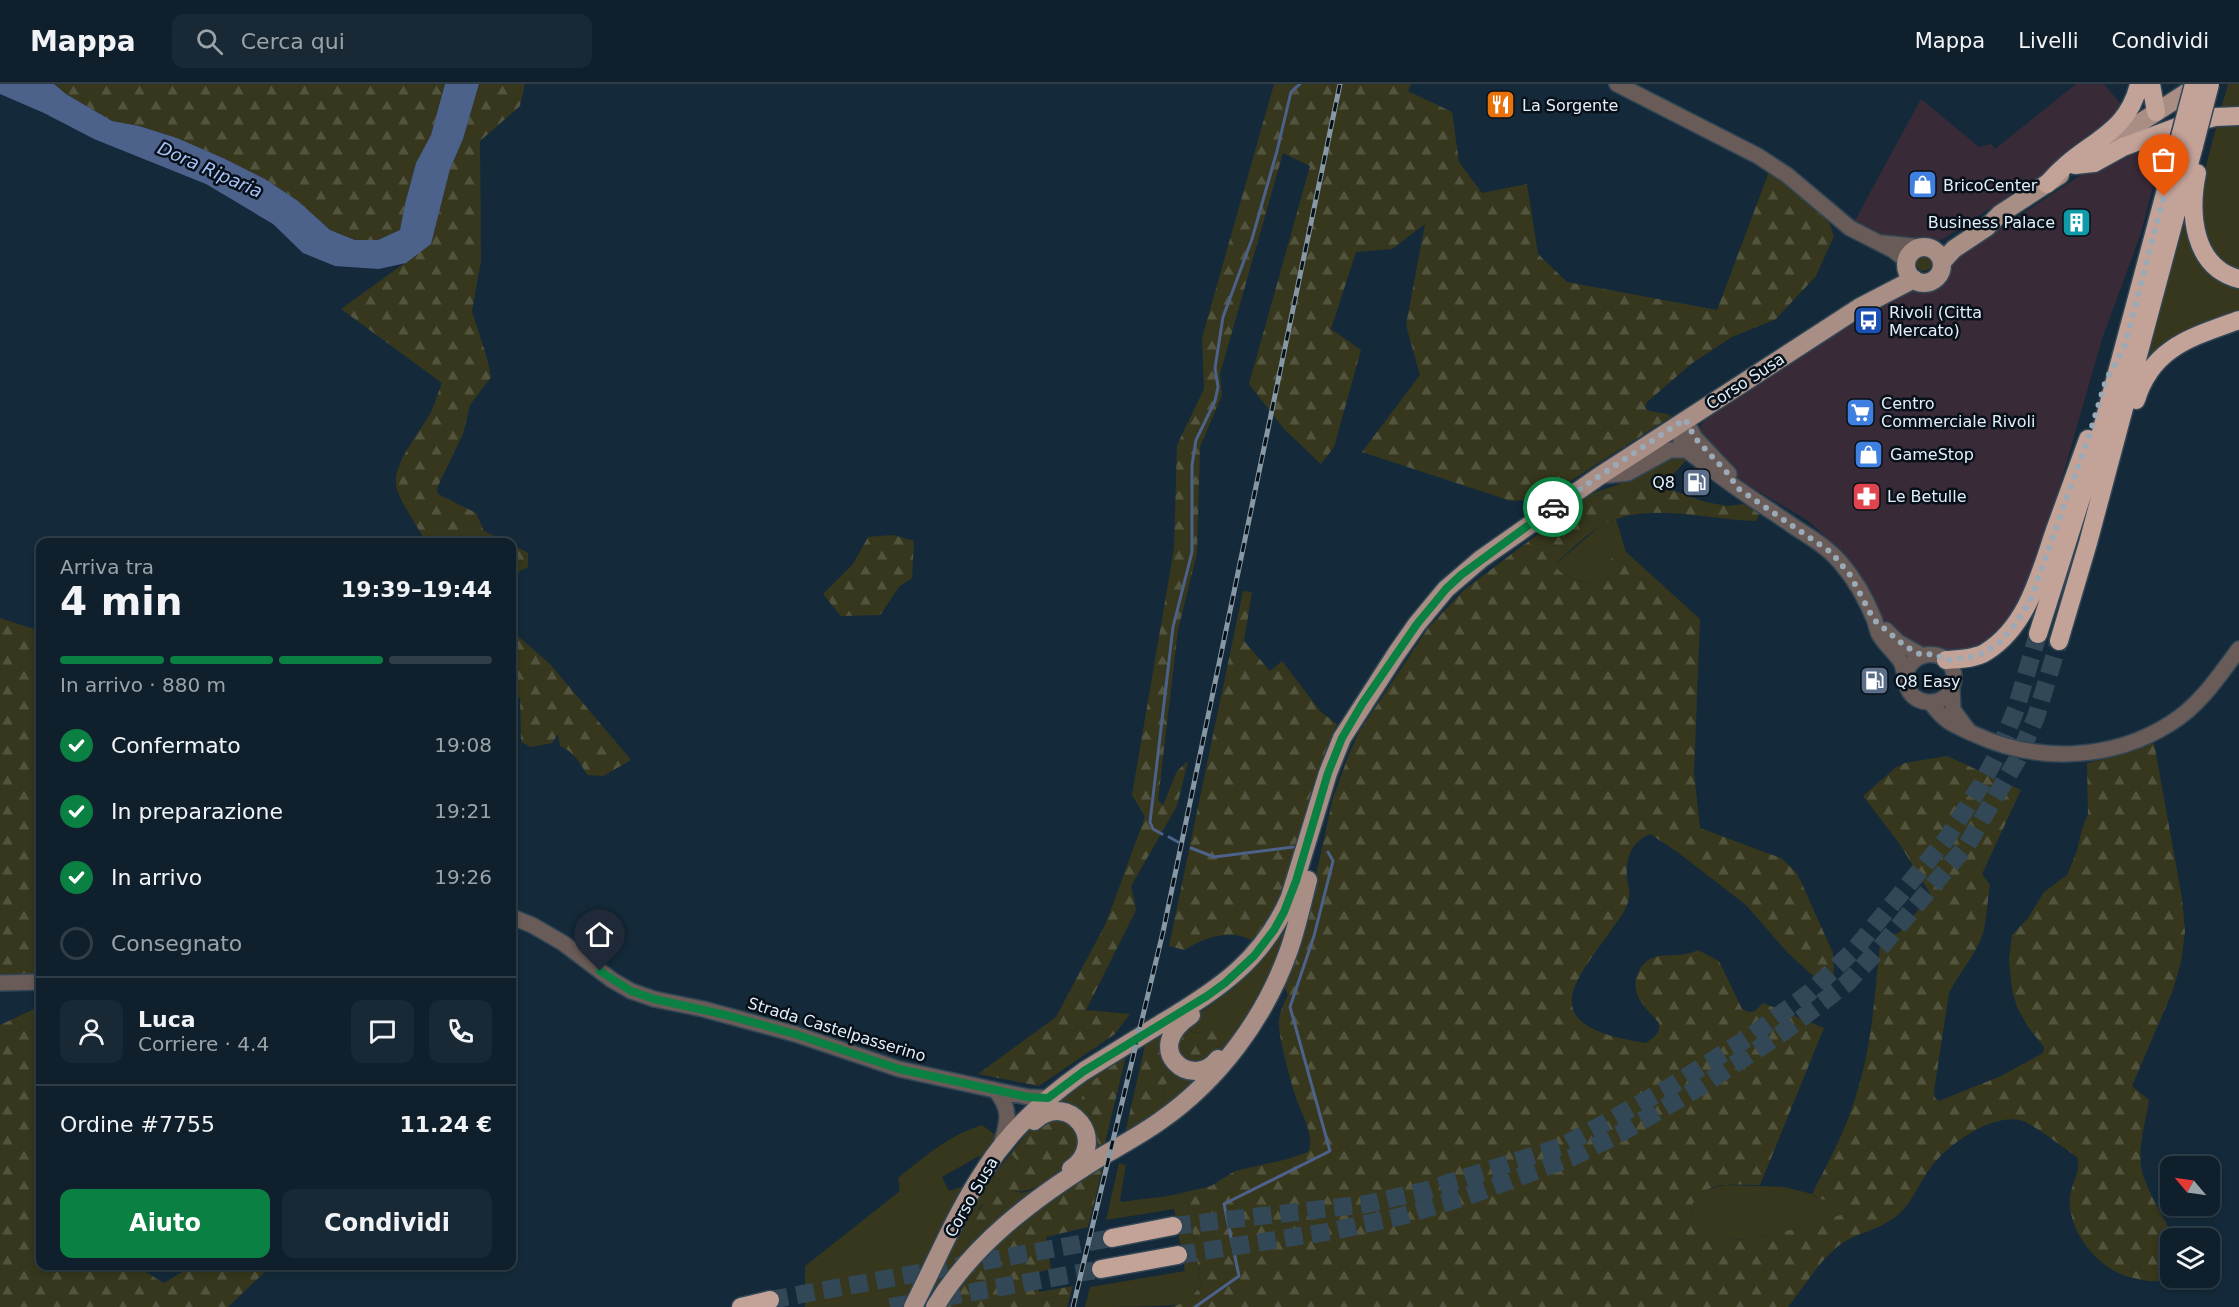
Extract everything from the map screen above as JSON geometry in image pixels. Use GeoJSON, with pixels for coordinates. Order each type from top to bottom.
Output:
{"type":"FeatureCollection","features":[{"type":"Feature","properties":{"kind":"highway"},"geometry":{"type":"LineString","coordinates":[[2047,184],[2067,164],[2102,139],[2127,115],[2136,99],[2139,84]]}},
{"type":"Feature","properties":{"kind":"highway"},"geometry":{"type":"LineString","coordinates":[[2151,84],[2156,112]]}},
{"type":"Feature","properties":{"kind":"highway"},"geometry":{"type":"LineString","coordinates":[[2038,634],[2075,522],[2194,84]]}},
{"type":"Feature","properties":{"kind":"highway"},"geometry":{"type":"LineString","coordinates":[[2211,84],[2199,145],[2193,199],[2196,234],[2202,250],[2210,261],[2221,271],[2239,279]]}},
{"type":"Feature","properties":{"kind":"highway"},"geometry":{"type":"LineString","coordinates":[[2059,641],[2199,145],[2219,84]]}},
{"type":"Feature","properties":{"kind":"highway"},"geometry":{"type":"LineString","coordinates":[[2075,165],[2094,163],[2123,147],[2177,127],[2215,117],[2239,116]]}},
{"type":"Feature","properties":{"kind":"highway"},"geometry":{"type":"LineString","coordinates":[[2088,543],[2104,513],[2126,431],[2144,379],[2170,349],[2183,341],[2239,320]]}},
{"type":"Feature","properties":{"kind":"highway"},"geometry":{"type":"LineString","coordinates":[[2215,328],[2239,329]]}},
{"type":"Feature","properties":{"kind":"highway"},"geometry":{"type":"LineString","coordinates":[[1946,660],[1984,653],[2000,642],[2030,601],[2090,433],[2106,380],[2124,348]]}},
{"type":"Feature","properties":{"kind":"highway"},"geometry":{"type":"LineString","coordinates":[[1112,1238],[1173,1226]]}},
{"type":"Feature","properties":{"kind":"highway"},"geometry":{"type":"LineString","coordinates":[[1101,1269],[1178,1256]]}},
{"type":"Feature","properties":{"kind":"highway"},"geometry":{"type":"LineString","coordinates":[[741,1307],[770,1300]]}},
{"type":"Feature","properties":{"kind":"main road"},"geometry":{"type":"LineString","coordinates":[[1932,253],[1941,272],[1934,280],[1924,283],[1909,269],[1912,252],[1932,253],[1954,249],[2000,214],[2200,84]]}},
{"type":"Feature","properties":{"kind":"main road","name":"Corso Susa"},"geometry":{"type":"LineString","coordinates":[[914,1307],[974,1188],[999,1150],[1030,1115],[1048,1098],[1084,1071],[1207,996],[1240,970],[1264,943],[1284,912],[1296,881],[1335,754],[1351,722],[1417,624],[1439,597],[1481,559],[1598,477],[1860,307],[1909,269]]}},
{"type":"Feature","properties":{"kind":"main road","name":"Corso Susa"},"geometry":{"type":"LineString","coordinates":[[934,1307],[972,1258],[1021,1213],[1073,1175],[1137,1136],[1180,1106],[1219,1068],[1260,1012],[1290,948],[1309,877],[1322,792]]}},
{"type":"Feature","properties":{"kind":"main road"},"geometry":{"type":"LineString","coordinates":[[1240,970],[1223,993],[1176,1027],[1169,1041],[1169,1050],[1173,1058],[1190,1071],[1209,1069],[1244,1025],[1260,1012]]}},
{"type":"Feature","properties":{"kind":"main road"},"geometry":{"type":"LineString","coordinates":[[999,1150],[1014,1143],[1035,1120],[1050,1111],[1070,1114],[1076,1118],[1085,1131],[1088,1147],[1076,1165],[1035,1193],[1021,1213]]}},
{"type":"Feature","properties":{"kind":"street"},"geometry":{"type":"LineString","coordinates":[[1617,84],[1758,156],[1787,175],[1850,228],[1880,243],[1909,269]]}},
{"type":"Feature","properties":{"kind":"street"},"geometry":{"type":"LineString","coordinates":[[1880,243],[1932,253]]}},
{"type":"Feature","properties":{"kind":"street"},"geometry":{"type":"LineString","coordinates":[[1685,419],[1680,436],[1686,450],[1722,479],[1832,553],[1850,575],[1874,620],[1878,633],[1898,657],[1906,674],[1907,688],[1911,694],[1917,699],[1930,702],[1943,699],[1952,688]]}},
{"type":"Feature","properties":{"kind":"street"},"geometry":{"type":"LineString","coordinates":[[1685,419],[1695,438],[1731,477],[1736,487]]}},
{"type":"Feature","properties":{"kind":"street"},"geometry":{"type":"LineString","coordinates":[[1598,477],[1628,473],[1670,450],[1686,450]]}},
{"type":"Feature","properties":{"kind":"street"},"geometry":{"type":"LineString","coordinates":[[1874,620],[1898,642],[1921,655],[1934,654],[1946,660],[1953,673],[1953,710],[1970,733]]}},
{"type":"Feature","properties":{"kind":"street"},"geometry":{"type":"LineString","coordinates":[[1930,702],[1953,725],[2004,747],[2048,754],[2091,753],[2124,744],[2160,729],[2181,717],[2209,689],[2239,649]]}},
{"type":"Feature","properties":{"kind":"street"},"geometry":{"type":"LineString","coordinates":[[1906,674],[1911,663],[1921,655]]}},
{"type":"Feature","properties":{"kind":"street","name":"Strada Castelpasserino"},"geometry":{"type":"LineString","coordinates":[[516,919],[532,925],[562,944],[612,980],[631,991],[654,999],[715,1012],[795,1034],[891,1067],[1028,1097],[1048,1098]]}},
{"type":"Feature","properties":{"kind":"street"},"geometry":{"type":"LineString","coordinates":[[0,983],[36,982]]}},
{"type":"Feature","properties":{"kind":"street"},"geometry":{"type":"LineString","coordinates":[[995,1090],[1007,1107],[1005,1130],[999,1150]]}},
{"type":"Feature","properties":{"kind":"shaded area"},"geometry":{"type":"Polygon","coordinates":[[[2076,84],[2104,84],[2124,108],[2081,149],[1943,239],[1889,241],[1853,224],[1921,99],[1979,147],[1991,144],[1995,149],[2076,84]]]}},
{"type":"Feature","properties":{"kind":"shaded area"},"geometry":{"type":"Polygon","coordinates":[[[2166,138],[2140,236],[2102,339],[2051,517],[2026,593],[2015,617],[1977,650],[1936,652],[1920,647],[1889,630],[1843,557],[1824,535],[1807,520],[1739,480],[1703,439],[1700,427],[1705,419],[1899,293],[1916,286],[1935,285],[1947,277],[1950,264],[1955,258],[2096,165],[2166,138]]]}},
{"type":"Feature","properties":{"kind":"green space"},"geometry":{"type":"Polygon","coordinates":[[[54,84],[445,84],[431,135],[416,163],[400,230],[378,240],[356,240],[330,230],[298,201],[265,179],[177,138],[139,126],[112,121],[66,94],[54,84]]]}},
{"type":"Feature","properties":{"kind":"green space"},"geometry":{"type":"Polygon","coordinates":[[[479,84],[525,84],[520,106],[480,141],[481,261],[472,311],[491,377],[470,405],[463,434],[437,488],[438,494],[476,513],[484,531],[499,538],[424,538],[401,498],[396,485],[396,476],[403,456],[432,410],[442,383],[341,309],[431,244],[450,169],[463,139],[479,84]]]}},
{"type":"Feature","properties":{"kind":"green space"},"geometry":{"type":"Polygon","coordinates":[[[1274,84],[1411,84],[1408,91],[1452,112],[1459,162],[1482,193],[1527,184],[1538,254],[1567,282],[1717,310],[1770,169],[1827,217],[1834,236],[1816,276],[1776,319],[1732,337],[1691,364],[1646,403],[1646,409],[1649,411],[1672,416],[1544,498],[1511,501],[1362,452],[1420,375],[1406,325],[1425,224],[1392,249],[1356,252],[1331,329],[1361,350],[1334,447],[1321,464],[1284,429],[1249,384],[1310,166],[1283,153],[1220,374],[1222,395],[1200,447],[1197,553],[1178,630],[1158,800],[1163,805],[1177,771],[1188,761],[1177,806],[1131,886],[1136,910],[1086,1010],[1130,1014],[1115,1034],[1039,1086],[978,1074],[1056,1017],[1106,923],[1145,817],[1132,795],[1174,548],[1177,445],[1204,389],[1202,338],[1274,84]]]}},
{"type":"Feature","properties":{"kind":"green space"},"geometry":{"type":"Polygon","coordinates":[[[2228,84],[2239,84],[2239,108],[2221,109],[2228,84]]]}},
{"type":"Feature","properties":{"kind":"green space"},"geometry":{"type":"Polygon","coordinates":[[[2239,123],[2239,272],[2212,255],[2200,226],[2201,185],[2217,124],[2239,123]]]}},
{"type":"Feature","properties":{"kind":"green space"},"geometry":{"type":"Polygon","coordinates":[[[2184,219],[2194,254],[2206,271],[2215,278],[2239,288],[2239,314],[2145,364],[2184,219]]]}},
{"type":"Feature","properties":{"kind":"green space"},"geometry":{"type":"Polygon","coordinates":[[[1924,253],[1930,256],[1933,262],[1930,268],[1924,271],[1918,268],[1915,262],[1918,256],[1924,253]]]}},
{"type":"Feature","properties":{"kind":"green space"},"geometry":{"type":"Polygon","coordinates":[[[1665,456],[1689,457],[1672,476],[1672,490],[1638,490],[1587,497],[1617,485],[1665,456]]]}},
{"type":"Feature","properties":{"kind":"green space"},"geometry":{"type":"Polygon","coordinates":[[[1638,490],[1672,490],[1705,502],[1728,506],[1744,504],[1760,513],[1756,521],[1677,513],[1637,514],[1618,518],[1584,538],[1558,561],[1557,569],[1573,579],[1584,582],[1592,581],[1607,562],[1626,552],[1700,619],[1694,773],[1700,828],[1781,858],[1797,873],[1833,953],[1834,977],[1827,982],[1812,975],[1787,952],[1746,905],[1676,851],[1650,834],[1634,846],[1629,857],[1627,871],[1629,892],[1627,906],[1589,962],[1574,989],[1573,1009],[1578,1018],[1598,1031],[1611,1036],[1646,1043],[1656,1035],[1659,1023],[1637,993],[1636,979],[1640,969],[1652,958],[1686,954],[1698,950],[1719,961],[1742,1009],[1749,1012],[1755,1011],[1763,1003],[1824,1028],[1760,1185],[1729,1185],[1711,1188],[1696,1199],[1690,1209],[1692,1216],[1727,1238],[1743,1239],[1757,1238],[1806,1225],[1847,1213],[1849,1209],[1812,1194],[1843,1131],[1862,1073],[1873,1015],[1881,936],[1899,933],[1931,895],[1899,843],[1863,796],[1895,768],[1905,763],[1947,756],[2021,790],[1982,874],[1990,885],[1982,936],[1949,993],[1934,1091],[1935,1098],[1939,1101],[2001,1076],[2043,1053],[2044,1047],[2028,1027],[2017,1007],[2012,990],[2009,960],[2012,935],[2028,918],[2044,892],[2067,875],[2088,814],[2087,763],[2121,755],[2154,743],[2182,898],[2185,932],[2181,962],[2173,990],[2132,1086],[2149,1100],[2141,1141],[2141,1166],[2160,1211],[2160,1216],[2163,1216],[2169,1228],[2160,1228],[2160,1280],[2143,1280],[2126,1276],[2104,1264],[2094,1255],[2078,1234],[2070,1209],[2070,1197],[2078,1167],[2077,1157],[2025,1122],[2009,1119],[1984,1126],[1948,1149],[1931,1167],[1900,1213],[1881,1226],[1847,1240],[1833,1250],[1788,1307],[1169,1307],[1188,1300],[1201,1284],[1186,1192],[1211,1186],[1235,1171],[1308,1152],[1309,1131],[1295,1095],[1280,1033],[1280,1014],[1288,995],[1283,984],[1309,907],[1333,798],[1359,732],[1428,628],[1464,590],[1587,497],[1638,490]]]}},
{"type":"Feature","properties":{"kind":"green space"},"geometry":{"type":"Polygon","coordinates":[[[1616,519],[1626,552],[1615,556],[1592,581],[1584,582],[1573,579],[1557,569],[1558,562],[1600,526],[1616,519]]]}},
{"type":"Feature","properties":{"kind":"green space"},"geometry":{"type":"Polygon","coordinates":[[[893,535],[914,541],[912,578],[899,587],[880,615],[841,616],[823,594],[853,564],[868,537],[893,535]]]}},
{"type":"Feature","properties":{"kind":"green space"},"geometry":{"type":"Polygon","coordinates":[[[516,546],[528,553],[528,567],[516,573],[516,546]]]}},
{"type":"Feature","properties":{"kind":"green space"},"geometry":{"type":"Polygon","coordinates":[[[1243,591],[1252,592],[1244,641],[1270,671],[1282,661],[1321,712],[1337,724],[1312,789],[1286,891],[1256,943],[1247,938],[1229,935],[1201,941],[1184,950],[1169,946],[1243,591]]]}},
{"type":"Feature","properties":{"kind":"green space"},"geometry":{"type":"Polygon","coordinates":[[[0,618],[36,630],[36,983],[0,982],[0,618]]]}},
{"type":"Feature","properties":{"kind":"green space"},"geometry":{"type":"Polygon","coordinates":[[[516,634],[550,664],[631,760],[603,776],[587,775],[576,758],[560,746],[558,734],[552,743],[531,747],[521,742],[520,698],[516,696],[516,634]]]}},
{"type":"Feature","properties":{"kind":"green space"},"geometry":{"type":"Polygon","coordinates":[[[1278,932],[1285,935],[1268,982],[1220,1053],[1217,1049],[1219,1044],[1185,1027],[1189,1021],[1235,987],[1278,932]]]}},
{"type":"Feature","properties":{"kind":"green space"},"geometry":{"type":"Polygon","coordinates":[[[36,1009],[36,1202],[34,1209],[36,1210],[36,1270],[142,1270],[164,1283],[185,1270],[267,1270],[228,1307],[0,1307],[0,1025],[36,1009]]]}},
{"type":"Feature","properties":{"kind":"green space"},"geometry":{"type":"Polygon","coordinates":[[[1185,1027],[1194,1033],[1214,1030],[1226,1033],[1217,1049],[1220,1053],[1214,1059],[1184,1064],[1173,1037],[1185,1027]]]}},
{"type":"Feature","properties":{"kind":"green space"},"geometry":{"type":"Polygon","coordinates":[[[1159,1034],[1176,1069],[1164,1087],[1161,1108],[1154,1120],[1124,1138],[1146,1041],[1159,1034]]]}},
{"type":"Feature","properties":{"kind":"green space"},"geometry":{"type":"Polygon","coordinates":[[[1127,1054],[1096,1078],[1085,1109],[1094,1118],[1096,1142],[1104,1147],[1084,1161],[1047,1108],[1065,1093],[1127,1054]]]}},
{"type":"Feature","properties":{"kind":"green space"},"geometry":{"type":"Polygon","coordinates":[[[1126,1056],[1104,1147],[1100,1146],[1094,1137],[1094,1118],[1084,1107],[1082,1096],[1091,1083],[1126,1056]]]}},
{"type":"Feature","properties":{"kind":"green space"},"geometry":{"type":"Polygon","coordinates":[[[1176,1069],[1207,1073],[1154,1120],[1161,1108],[1164,1087],[1176,1069]]]}},
{"type":"Feature","properties":{"kind":"green space"},"geometry":{"type":"Polygon","coordinates":[[[1053,1116],[1078,1129],[1080,1150],[1042,1184],[1032,1189],[1014,1191],[1008,1195],[1002,1204],[996,1224],[981,1240],[976,1231],[978,1225],[975,1214],[987,1201],[987,1184],[993,1176],[1000,1180],[1013,1177],[1018,1172],[1019,1164],[1011,1153],[1031,1128],[1053,1116]]]}},
{"type":"Feature","properties":{"kind":"green space"},"geometry":{"type":"Polygon","coordinates":[[[982,1125],[998,1137],[982,1159],[979,1156],[942,1177],[949,1191],[964,1186],[904,1307],[805,1307],[805,1266],[900,1191],[898,1178],[918,1162],[947,1141],[982,1125]]]}},
{"type":"Feature","properties":{"kind":"green space"},"geometry":{"type":"Polygon","coordinates":[[[1011,1153],[1019,1165],[1018,1172],[1013,1177],[1000,1180],[993,1176],[1011,1153]]]}},
{"type":"Feature","properties":{"kind":"green space"},"geometry":{"type":"Polygon","coordinates":[[[1104,1163],[1088,1227],[1046,1237],[1051,1269],[1035,1273],[1039,1292],[1073,1286],[1067,1307],[944,1307],[978,1265],[1017,1228],[1104,1163]]]}},
{"type":"Feature","properties":{"kind":"green space"},"geometry":{"type":"Polygon","coordinates":[[[1119,1163],[1126,1165],[1120,1200],[1122,1202],[1186,1192],[1201,1284],[1184,1303],[1161,1306],[1085,1307],[1090,1287],[1185,1271],[1174,1209],[1106,1220],[1119,1163]]]}},
{"type":"Feature","properties":{"kind":"green space"},"geometry":{"type":"Polygon","coordinates":[[[987,1184],[987,1201],[979,1208],[981,1240],[933,1292],[935,1279],[977,1198],[987,1184]]]}},
{"type":"Feature","properties":{"kind":"green space"},"geometry":{"type":"Polygon","coordinates":[[[1726,1185],[1785,1187],[1845,1205],[1849,1209],[1847,1213],[1789,1230],[1757,1238],[1732,1239],[1721,1235],[1692,1216],[1690,1209],[1696,1198],[1704,1192],[1726,1185]]]}},
{"type":"Feature","properties":{"kind":"green space"},"geometry":{"type":"Polygon","coordinates":[[[1032,1190],[993,1229],[1000,1208],[1009,1195],[1014,1191],[1022,1193],[1032,1190]]]}},
{"type":"Feature","properties":{"kind":"water","name":"Dora Riparia"},"geometry":{"type":"Polygon","coordinates":[[[0,84],[54,84],[66,94],[112,121],[139,126],[177,138],[265,179],[298,201],[330,230],[355,240],[378,240],[400,230],[416,163],[431,135],[445,84],[479,84],[463,139],[450,169],[431,244],[406,263],[379,269],[335,266],[303,253],[273,224],[206,184],[94,139],[44,113],[0,94],[0,84]]]}},
{"type":"Feature","properties":{"kind":"waterway"},"geometry":{"type":"LineString","coordinates":[[1162,834],[1153,829],[1150,822],[1173,627],[1192,552],[1192,465],[1196,440],[1215,401],[1218,387],[1215,368],[1223,317],[1252,239],[1291,92],[1300,84]]}},
{"type":"Feature","properties":{"kind":"waterway"},"geometry":{"type":"LineString","coordinates":[[1169,837],[1178,842]]}},
{"type":"Feature","properties":{"kind":"waterway"},"geometry":{"type":"LineString","coordinates":[[1191,848],[1214,857],[1293,847]]}},
{"type":"Feature","properties":{"kind":"waterway"},"geometry":{"type":"LineString","coordinates":[[1195,1307],[1239,1276],[1224,1204],[1330,1151],[1290,1007],[1314,936],[1333,861],[1328,852]]}},
{"type":"Feature","properties":{"kind":"tunnel"},"geometry":{"type":"LineString","coordinates":[[1173,1226],[1367,1204],[1427,1190],[1563,1146],[1670,1087],[1751,1036],[1809,993],[1854,950],[1947,838],[1981,785],[1998,753],[2016,709],[2038,634]]}},
{"type":"Feature","properties":{"kind":"tunnel"},"geometry":{"type":"LineString","coordinates":[[1178,1255],[1333,1231],[1402,1216],[1468,1196],[1573,1157],[1619,1134],[1700,1087],[1785,1031],[1847,983],[1881,947],[1967,845],[2017,760],[2036,717],[2059,641]]}},
{"type":"Feature","properties":{"kind":"tunnel"},"geometry":{"type":"LineString","coordinates":[[770,1300],[1112,1238]]}},
{"type":"Feature","properties":{"kind":"tunnel"},"geometry":{"type":"LineString","coordinates":[[890,1307],[1101,1269]]}},
{"type":"Feature","properties":{"kind":"railway"},"geometry":{"type":"LineString","coordinates":[[1073,1307],[1163,932],[1340,84]]}},
{"type":"Feature","properties":{"kind":"way so far"},"geometry":{"type":"LineString","coordinates":[[1553,507],[1685,419],[1695,438],[1731,477],[1736,487],[1832,553],[1850,575],[1874,620],[1898,642],[1921,655],[1934,654],[1946,660],[1984,653],[2000,642],[2030,601],[2090,433],[2106,380],[2124,348],[2164,196]]}},
{"type":"Feature","properties":{"kind":"place","name":"La Sorgente"},"geometry":{"type":"Point","coordinates":[1501,105]}},
{"type":"Feature","properties":{"kind":"place","name":"BricoCenter"},"geometry":{"type":"Point","coordinates":[1922,185]}},
{"type":"Feature","properties":{"kind":"place","name":"Business Palace"},"geometry":{"type":"Point","coordinates":[2076,222]}},
{"type":"Feature","properties":{"kind":"place","name":"Rivoli (Citta Mercato)"},"geometry":{"type":"Point","coordinates":[1868,321]}},
{"type":"Feature","properties":{"kind":"place","name":"Centro Commerciale Rivoli"},"geometry":{"type":"Point","coordinates":[1860,412]}},
{"type":"Feature","properties":{"kind":"place","name":"GameStop"},"geometry":{"type":"Point","coordinates":[1869,454]}},
{"type":"Feature","properties":{"kind":"place","name":"Q8"},"geometry":{"type":"Point","coordinates":[1696,482]}},
{"type":"Feature","properties":{"kind":"place","name":"Le Betulle"},"geometry":{"type":"Point","coordinates":[1866,496]}},
{"type":"Feature","properties":{"kind":"place","name":"Q8 Easy"},"geometry":{"type":"Point","coordinates":[1874,681]}},
{"type":"Feature","properties":{"kind":"route"},"geometry":{"type":"LineString","coordinates":[[600,971],[631,991],[654,999],[703,1009],[795,1034],[884,1065],[1028,1097],[1048,1098],[1084,1071],[1207,996],[1254,956],[1274,930],[1284,912],[1296,881],[1335,754],[1362,704],[1417,624],[1446,589],[1481,559],[1553,507]]}}]}
